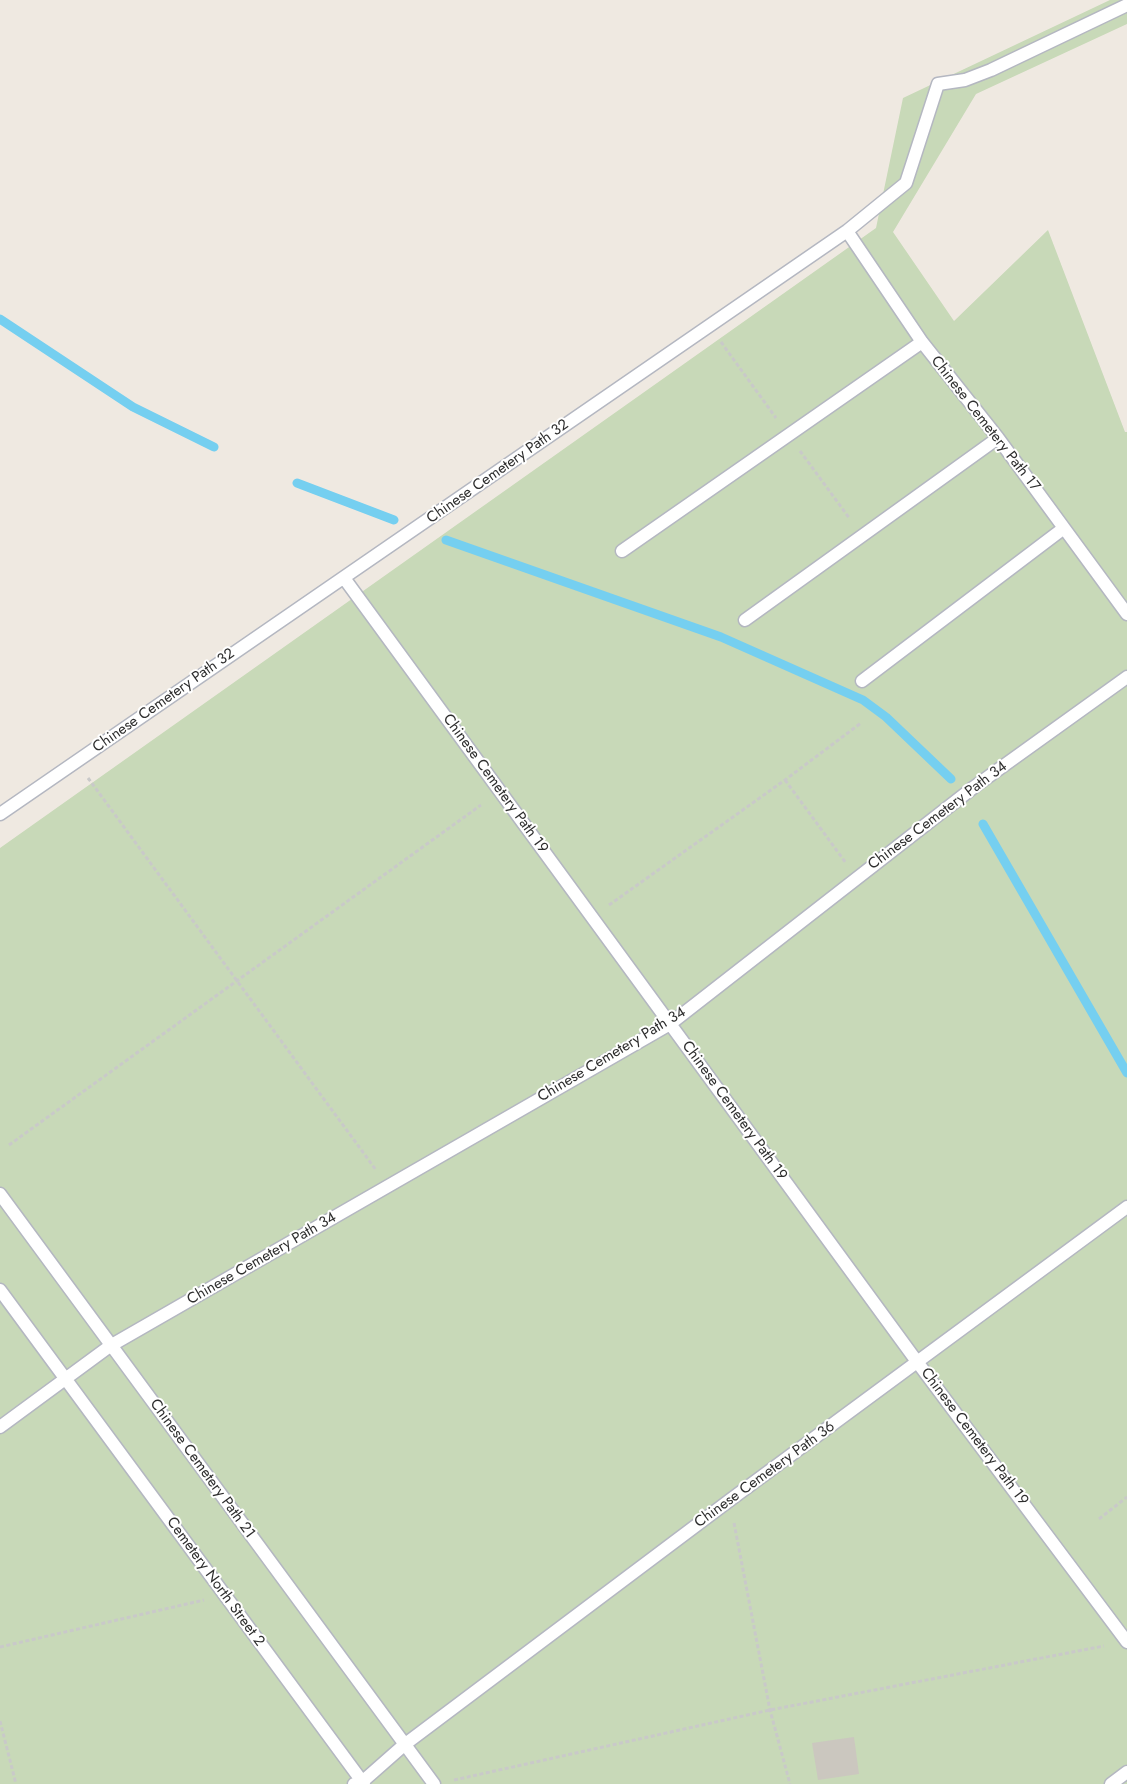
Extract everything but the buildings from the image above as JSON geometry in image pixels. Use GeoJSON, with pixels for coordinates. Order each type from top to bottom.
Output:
{"type":"FeatureCollection","features":[{"type":"Feature","properties":{"kind":"lane","name":"Chinese Cemetery Path 32"},"geometry":{"type":"LineString","coordinates":[[0,814],[847,231],[906,183],[938,84],[965,80],[991,70],[1127,5]]}},
{"type":"Feature","properties":{"kind":"lane","name":"Chinese Cemetery Path 17"},"geometry":{"type":"LineString","coordinates":[[847,231],[922,342],[998,438],[1127,614]]}},
{"type":"Feature","properties":{"kind":"lane"},"geometry":{"type":"LineString","coordinates":[[622,551],[922,342]]}},
{"type":"Feature","properties":{"kind":"lane"},"geometry":{"type":"LineString","coordinates":[[745,620],[998,438]]}},
{"type":"Feature","properties":{"kind":"lane"},"geometry":{"type":"LineString","coordinates":[[862,681],[1064,528]]}},
{"type":"Feature","properties":{"kind":"lane","name":"Chinese Cemetery Path 19"},"geometry":{"type":"LineString","coordinates":[[344,578],[918,1363],[1127,1642]]}},
{"type":"Feature","properties":{"kind":"lane","name":"Chinese Cemetery Path 34"},"geometry":{"type":"LineString","coordinates":[[0,1427],[110,1346],[670,1024],[974,788],[1127,677]]}},
{"type":"Feature","properties":{"kind":"lane","name":"Chinese Cemetery Path 21"},"geometry":{"type":"LineString","coordinates":[[0,1194],[404,1744],[439,1783]]}},
{"type":"Feature","properties":{"kind":"lane","name":"Chinese Cemetery Path 36"},"geometry":{"type":"LineString","coordinates":[[360,1783],[404,1744],[730,1500],[1127,1208]]}},
{"type":"Feature","properties":{"kind":"lane","name":"Cemetery North Street 2"},"geometry":{"type":"LineString","coordinates":[[0,1290],[225,1595],[360,1783]]}},
{"type":"Feature","properties":{"kind":"lane"},"geometry":{"type":"LineString","coordinates":[[1111,1784],[1127,1772]]}},
{"type":"Feature","properties":{"kind":"path"},"geometry":{"type":"LineString","coordinates":[[608,905],[786,780],[861,723]]}},
{"type":"Feature","properties":{"kind":"path"},"geometry":{"type":"LineString","coordinates":[[86,775],[376,1171]]}},
{"type":"Feature","properties":{"kind":"path"},"geometry":{"type":"LineString","coordinates":[[786,780],[848,866]]}},
{"type":"Feature","properties":{"kind":"path"},"geometry":{"type":"LineString","coordinates":[[9,1146],[481,805]]}},
{"type":"Feature","properties":{"kind":"path"},"geometry":{"type":"LineString","coordinates":[[1099,1519],[1127,1497]]}},
{"type":"Feature","properties":{"kind":"path"},"geometry":{"type":"LineString","coordinates":[[730,1500],[770,1710],[790,1784]]}},
{"type":"Feature","properties":{"kind":"path"},"geometry":{"type":"LineString","coordinates":[[0,1647],[225,1595]]}},
{"type":"Feature","properties":{"kind":"path"},"geometry":{"type":"LineString","coordinates":[[439,1783],[770,1710],[1127,1642]]}},
{"type":"Feature","properties":{"kind":"path"},"geometry":{"type":"LineString","coordinates":[[0,1721],[16,1784]]}},
{"type":"Feature","properties":{"kind":"green space"},"geometry":{"type":"Polygon","coordinates":[[[1110,0],[1127,0],[1127,24],[976,94],[893,232],[954,321],[1048,230],[1125,432],[1127,432],[1127,1784],[0,1784],[0,848],[876,228],[903,98],[1110,0]]]}},
{"type":"Feature","properties":{"kind":"waterway"},"geometry":{"type":"LineString","coordinates":[[0,319],[133,407],[214,447]]}},
{"type":"Feature","properties":{"kind":"waterway"},"geometry":{"type":"LineString","coordinates":[[297,483],[394,520]]}},
{"type":"Feature","properties":{"kind":"waterway"},"geometry":{"type":"LineString","coordinates":[[446,540],[721,637],[863,700],[886,717],[951,779]]}},
{"type":"Feature","properties":{"kind":"waterway"},"geometry":{"type":"LineString","coordinates":[[983,824],[1127,1073]]}}]}
